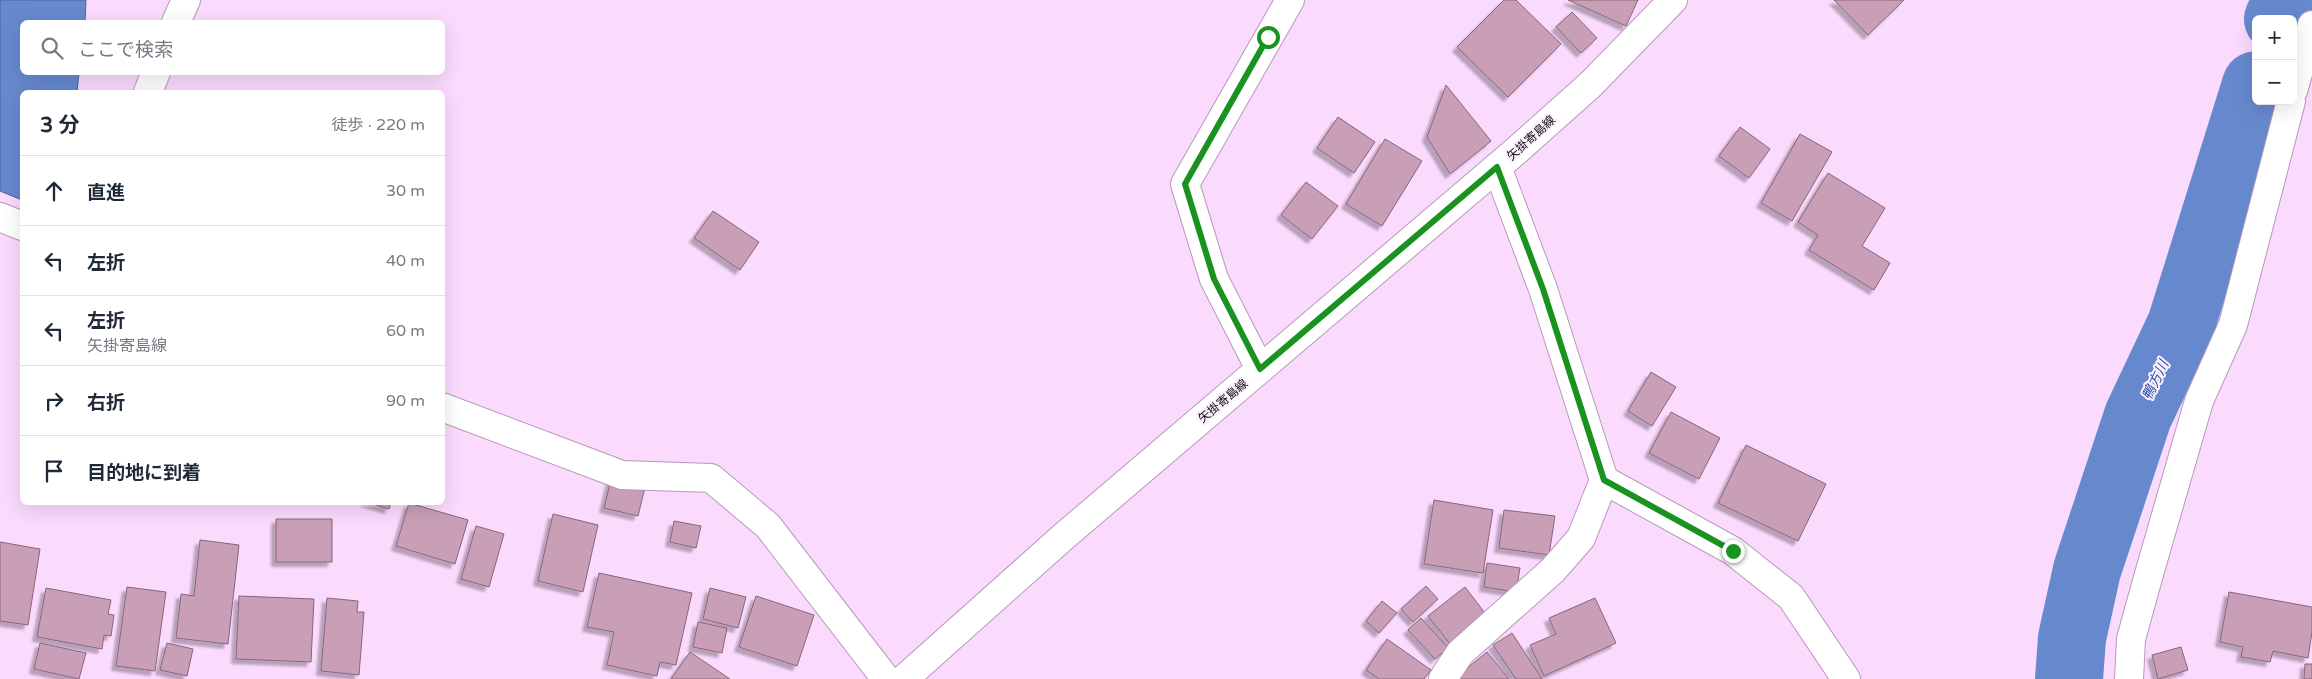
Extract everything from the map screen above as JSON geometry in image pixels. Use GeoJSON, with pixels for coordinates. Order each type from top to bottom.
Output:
{"type":"FeatureCollection","features":[{"type":"Feature","properties":{"kind":"street"},"geometry":{"type":"LineString","coordinates":[[177,20],[186,0]]}},
{"type":"Feature","properties":{"kind":"street"},"geometry":{"type":"LineString","coordinates":[[1260,369],[1214,279],[1185,184],[1290,0]]}},
{"type":"Feature","properties":{"kind":"street","name":"矢掛寄島線"},"geometry":{"type":"LineString","coordinates":[[904,679],[1062,537],[1497,167],[1590,85],[1673,0]]}},
{"type":"Feature","properties":{"kind":"street"},"geometry":{"type":"LineString","coordinates":[[2297,77],[2312,25]]}},
{"type":"Feature","properties":{"kind":"street"},"geometry":{"type":"LineString","coordinates":[[149,90],[155,75]]}},
{"type":"Feature","properties":{"kind":"street"},"geometry":{"type":"LineString","coordinates":[[2129,679],[2131,639],[2149,574],[2199,401],[2233,325],[2290,105]]}},
{"type":"Feature","properties":{"kind":"street"},"geometry":{"type":"LineString","coordinates":[[1442,679],[1460,652],[1554,570],[1581,538],[1604,480],[1543,289],[1497,167]]}},
{"type":"Feature","properties":{"kind":"street"},"geometry":{"type":"LineString","coordinates":[[0,217],[20,225]]}},
{"type":"Feature","properties":{"kind":"street"},"geometry":{"type":"LineString","coordinates":[[445,408],[622,475],[711,478],[768,526],[886,679]]}},
{"type":"Feature","properties":{"kind":"street"},"geometry":{"type":"LineString","coordinates":[[1604,480],[1733,551],[1790,597],[1846,679]]}},
{"type":"Feature","properties":{"kind":"water"},"geometry":{"type":"Polygon","coordinates":[[[0,0],[86,0],[85,20],[20,20],[20,75],[79,75],[77,90],[20,90],[20,199],[0,191],[0,0]]]}},
{"type":"Feature","properties":{"kind":"building"},"geometry":{"type":"Polygon","coordinates":[[[1504,0],[1516,0],[1561,44],[1508,97],[1457,47],[1504,0]]]}},
{"type":"Feature","properties":{"kind":"building"},"geometry":{"type":"Polygon","coordinates":[[[1568,0],[1638,0],[1626,26],[1568,0]]]}},
{"type":"Feature","properties":{"kind":"building"},"geometry":{"type":"Polygon","coordinates":[[[1834,0],[1904,0],[1868,35],[1834,0]]]}},
{"type":"Feature","properties":{"kind":"building"},"geometry":{"type":"Polygon","coordinates":[[[1572,12],[1597,38],[1581,53],[1556,27],[1572,12]]]}},
{"type":"Feature","properties":{"kind":"building"},"geometry":{"type":"Polygon","coordinates":[[[1446,85],[1491,141],[1450,174],[1427,137],[1446,85]]]}},
{"type":"Feature","properties":{"kind":"building"},"geometry":{"type":"Polygon","coordinates":[[[1338,117],[1375,142],[1354,173],[1317,148],[1338,117]]]}},
{"type":"Feature","properties":{"kind":"building"},"geometry":{"type":"Polygon","coordinates":[[[1740,127],[1770,149],[1749,178],[1719,156],[1740,127]]]}},
{"type":"Feature","properties":{"kind":"building"},"geometry":{"type":"Polygon","coordinates":[[[1800,134],[1832,152],[1792,221],[1761,203],[1800,134]]]}},
{"type":"Feature","properties":{"kind":"building"},"geometry":{"type":"Polygon","coordinates":[[[1385,139],[1422,161],[1382,226],[1346,204],[1385,139]]]}},
{"type":"Feature","properties":{"kind":"building"},"geometry":{"type":"Polygon","coordinates":[[[1828,173],[1885,208],[1862,246],[1890,263],[1874,290],[1809,250],[1818,235],[1798,222],[1828,173]]]}},
{"type":"Feature","properties":{"kind":"building"},"geometry":{"type":"Polygon","coordinates":[[[1306,182],[1338,206],[1312,239],[1281,215],[1306,182]]]}},
{"type":"Feature","properties":{"kind":"building"},"geometry":{"type":"Polygon","coordinates":[[[713,211],[759,242],[740,270],[694,238],[713,211]]]}},
{"type":"Feature","properties":{"kind":"building"},"geometry":{"type":"Polygon","coordinates":[[[1651,372],[1676,387],[1652,426],[1628,411],[1651,372]]]}},
{"type":"Feature","properties":{"kind":"building"},"geometry":{"type":"Polygon","coordinates":[[[1671,412],[1720,438],[1699,479],[1649,453],[1671,412]]]}},
{"type":"Feature","properties":{"kind":"building"},"geometry":{"type":"Polygon","coordinates":[[[1746,445],[1826,484],[1798,541],[1718,503],[1746,445]]]}},
{"type":"Feature","properties":{"kind":"building"},"geometry":{"type":"Polygon","coordinates":[[[611,479],[645,487],[638,516],[604,508],[611,479]]]}},
{"type":"Feature","properties":{"kind":"building"},"geometry":{"type":"Polygon","coordinates":[[[1434,500],[1493,510],[1483,573],[1424,564],[1434,500]]]}},
{"type":"Feature","properties":{"kind":"building"},"geometry":{"type":"Polygon","coordinates":[[[376,505],[390,505],[389,509],[376,505]]]}},
{"type":"Feature","properties":{"kind":"building"},"geometry":{"type":"Polygon","coordinates":[[[408,505],[416,505],[468,520],[455,564],[396,546],[408,505]]]}},
{"type":"Feature","properties":{"kind":"building"},"geometry":{"type":"Polygon","coordinates":[[[1504,510],[1555,516],[1549,555],[1499,548],[1504,510]]]}},
{"type":"Feature","properties":{"kind":"building"},"geometry":{"type":"Polygon","coordinates":[[[553,514],[598,525],[583,592],[538,581],[553,514]]]}},
{"type":"Feature","properties":{"kind":"building"},"geometry":{"type":"Polygon","coordinates":[[[276,519],[332,519],[332,562],[276,562],[276,519]]]}},
{"type":"Feature","properties":{"kind":"building"},"geometry":{"type":"Polygon","coordinates":[[[674,521],[701,526],[696,548],[670,542],[674,521]]]}},
{"type":"Feature","properties":{"kind":"building"},"geometry":{"type":"Polygon","coordinates":[[[476,526],[504,534],[489,587],[461,579],[476,526]]]}},
{"type":"Feature","properties":{"kind":"building"},"geometry":{"type":"Polygon","coordinates":[[[200,540],[239,545],[228,644],[176,638],[181,594],[194,596],[200,540]]]}},
{"type":"Feature","properties":{"kind":"building"},"geometry":{"type":"Polygon","coordinates":[[[0,542],[40,549],[28,625],[0,621],[0,542]]]}},
{"type":"Feature","properties":{"kind":"building"},"geometry":{"type":"Polygon","coordinates":[[[1487,563],[1520,568],[1516,592],[1484,587],[1487,563]]]}},
{"type":"Feature","properties":{"kind":"building"},"geometry":{"type":"Polygon","coordinates":[[[599,573],[692,593],[676,665],[660,662],[657,676],[607,665],[614,632],[587,627],[599,573]]]}},
{"type":"Feature","properties":{"kind":"building"},"geometry":{"type":"Polygon","coordinates":[[[1426,586],[1438,599],[1413,622],[1401,609],[1426,586]]]}},
{"type":"Feature","properties":{"kind":"building"},"geometry":{"type":"Polygon","coordinates":[[[127,587],[166,592],[155,671],[116,666],[127,587]]]}},
{"type":"Feature","properties":{"kind":"building"},"geometry":{"type":"Polygon","coordinates":[[[1465,587],[1488,617],[1451,645],[1428,616],[1465,587]]]}},
{"type":"Feature","properties":{"kind":"building"},"geometry":{"type":"Polygon","coordinates":[[[46,588],[111,600],[108,614],[114,615],[111,636],[104,635],[102,649],[37,637],[46,588]]]}},
{"type":"Feature","properties":{"kind":"building"},"geometry":{"type":"Polygon","coordinates":[[[710,588],[746,597],[738,628],[703,619],[710,588]]]}},
{"type":"Feature","properties":{"kind":"building"},"geometry":{"type":"Polygon","coordinates":[[[2229,592],[2312,607],[2312,632],[2308,658],[2273,651],[2270,662],[2241,657],[2243,647],[2220,642],[2229,592]]]}},
{"type":"Feature","properties":{"kind":"building"},"geometry":{"type":"Polygon","coordinates":[[[239,596],[314,599],[311,662],[236,659],[239,596]]]}},
{"type":"Feature","properties":{"kind":"building"},"geometry":{"type":"Polygon","coordinates":[[[756,596],[814,615],[797,666],[739,647],[756,596]]]}},
{"type":"Feature","properties":{"kind":"building"},"geometry":{"type":"Polygon","coordinates":[[[327,598],[358,601],[357,612],[364,612],[359,675],[321,671],[327,598]]]}},
{"type":"Feature","properties":{"kind":"building"},"geometry":{"type":"Polygon","coordinates":[[[1595,598],[1616,643],[1544,676],[1530,645],[1556,634],[1549,618],[1595,598]]]}},
{"type":"Feature","properties":{"kind":"building"},"geometry":{"type":"Polygon","coordinates":[[[1382,601],[1397,613],[1379,633],[1366,621],[1382,601]]]}},
{"type":"Feature","properties":{"kind":"building"},"geometry":{"type":"Polygon","coordinates":[[[1421,618],[1448,648],[1435,659],[1408,630],[1421,618]]]}},
{"type":"Feature","properties":{"kind":"building"},"geometry":{"type":"Polygon","coordinates":[[[698,622],[727,628],[722,653],[693,647],[698,622]]]}},
{"type":"Feature","properties":{"kind":"building"},"geometry":{"type":"Polygon","coordinates":[[[1512,633],[1542,679],[1516,679],[1493,645],[1512,633]]]}},
{"type":"Feature","properties":{"kind":"building"},"geometry":{"type":"Polygon","coordinates":[[[1387,639],[1431,670],[1424,679],[1379,679],[1366,670],[1387,639]]]}},
{"type":"Feature","properties":{"kind":"building"},"geometry":{"type":"Polygon","coordinates":[[[40,643],[86,653],[79,679],[34,669],[40,643]]]}},
{"type":"Feature","properties":{"kind":"building"},"geometry":{"type":"Polygon","coordinates":[[[167,643],[193,649],[187,676],[160,670],[167,643]]]}},
{"type":"Feature","properties":{"kind":"building"},"geometry":{"type":"Polygon","coordinates":[[[2181,647],[2188,670],[2158,679],[2152,655],[2181,647]]]}},
{"type":"Feature","properties":{"kind":"building"},"geometry":{"type":"Polygon","coordinates":[[[690,652],[730,679],[671,679],[690,652]]]}},
{"type":"Feature","properties":{"kind":"building"},"geometry":{"type":"Polygon","coordinates":[[[1487,652],[1509,679],[1462,679],[1459,675],[1487,652]]]}},
{"type":"Feature","properties":{"kind":"building"},"geometry":{"type":"Polygon","coordinates":[[[2305,664],[2312,664],[2312,679],[2304,679],[2305,664]]]}},
{"type":"Feature","properties":{"kind":"waterway","name":"鴨方川"},"geometry":{"type":"LineString","coordinates":[[2280,15],[2287,0]]}},
{"type":"Feature","properties":{"kind":"waterway","name":"鴨方川"},"geometry":{"type":"LineString","coordinates":[[2069,679],[2072,638],[2087,570],[2138,416],[2181,325],[2252,98]]}},
{"type":"Feature","properties":{"kind":"route"},"geometry":{"type":"LineString","coordinates":[[1268,37],[1185,184],[1214,279],[1260,369],[1497,167],[1543,289],[1604,480],[1733,551]]}}]}
